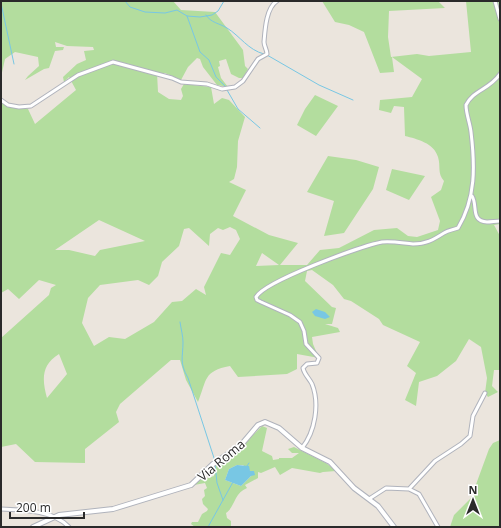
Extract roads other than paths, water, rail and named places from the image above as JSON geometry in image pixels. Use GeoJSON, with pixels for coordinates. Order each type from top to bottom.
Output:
{"type":"FeatureCollection","features":[{"type":"Feature","properties":{"kind":"main road","name":"Via Roma"},"geometry":{"type":"LineString","coordinates":[[33,527],[52,517],[113,508],[138,502],[196,482],[212,464],[241,445],[258,426],[265,422],[279,428],[302,448],[330,462],[354,488],[369,498],[382,511],[394,527]]}},
{"type":"Feature","properties":{"kind":"street"},"geometry":{"type":"LineString","coordinates":[[1,100],[8,105],[19,107],[31,106],[78,75],[113,62],[172,78],[180,82],[207,84],[222,89],[235,87],[243,81],[258,59],[267,54],[264,44],[268,17],[273,4],[277,1]]}},
{"type":"Feature","properties":{"kind":"street"},"geometry":{"type":"LineString","coordinates":[[495,1],[500,19]]}},
{"type":"Feature","properties":{"kind":"street"},"geometry":{"type":"LineString","coordinates":[[302,448],[310,435],[314,419],[314,390],[303,368],[307,364],[317,364],[319,358],[306,344],[304,331],[300,322],[290,315],[257,300],[256,297],[264,289],[314,264],[382,242],[393,241],[415,244],[431,242],[444,233],[458,228],[468,209],[472,196],[474,160],[466,105],[472,96],[487,88],[500,74]]}},
{"type":"Feature","properties":{"kind":"street"},"geometry":{"type":"LineString","coordinates":[[472,196],[474,200],[475,214],[478,220],[485,222],[500,221]]}},
{"type":"Feature","properties":{"kind":"street"},"geometry":{"type":"LineString","coordinates":[[409,489],[435,462],[470,436],[473,416],[485,393]]}},
{"type":"Feature","properties":{"kind":"street"},"geometry":{"type":"LineString","coordinates":[[369,498],[386,488],[409,489],[420,494],[438,527]]}},
{"type":"Feature","properties":{"kind":"street"},"geometry":{"type":"LineString","coordinates":[[1,509],[31,511],[60,520],[69,527]]}},
{"type":"Feature","properties":{"kind":"water"},"geometry":{"type":"Polygon","coordinates":[[[316,309],[325,312],[330,317],[325,319],[315,316],[312,312],[316,309]]]}},
{"type":"Feature","properties":{"kind":"water"},"geometry":{"type":"Polygon","coordinates":[[[237,465],[249,466],[250,471],[254,471],[255,475],[251,476],[241,486],[225,480],[229,469],[237,465]]]}},
{"type":"Feature","properties":{"kind":"waterway"},"geometry":{"type":"LineString","coordinates":[[125,1],[130,7],[145,12],[165,13],[177,10],[187,16],[200,17],[212,15],[218,11],[224,1]]}},
{"type":"Feature","properties":{"kind":"waterway"},"geometry":{"type":"LineString","coordinates":[[1,3],[14,64]]}},
{"type":"Feature","properties":{"kind":"waterway"},"geometry":{"type":"LineString","coordinates":[[206,15],[208,18],[232,31],[253,49],[264,54]]}},
{"type":"Feature","properties":{"kind":"waterway"},"geometry":{"type":"LineString","coordinates":[[187,16],[200,52],[209,60],[216,77],[226,87]]}},
{"type":"Feature","properties":{"kind":"waterway"},"geometry":{"type":"LineString","coordinates":[[267,55],[319,85],[353,100]]}},
{"type":"Feature","properties":{"kind":"waterway"},"geometry":{"type":"LineString","coordinates":[[227,90],[238,109],[260,128]]}},
{"type":"Feature","properties":{"kind":"waterway"},"geometry":{"type":"LineString","coordinates":[[180,322],[183,340],[183,368],[188,378],[215,461]]}},
{"type":"Feature","properties":{"kind":"waterway"},"geometry":{"type":"LineString","coordinates":[[215,464],[217,483],[223,500]]}},
{"type":"Feature","properties":{"kind":"waterway"},"geometry":{"type":"LineString","coordinates":[[208,527],[233,482]]}}]}
